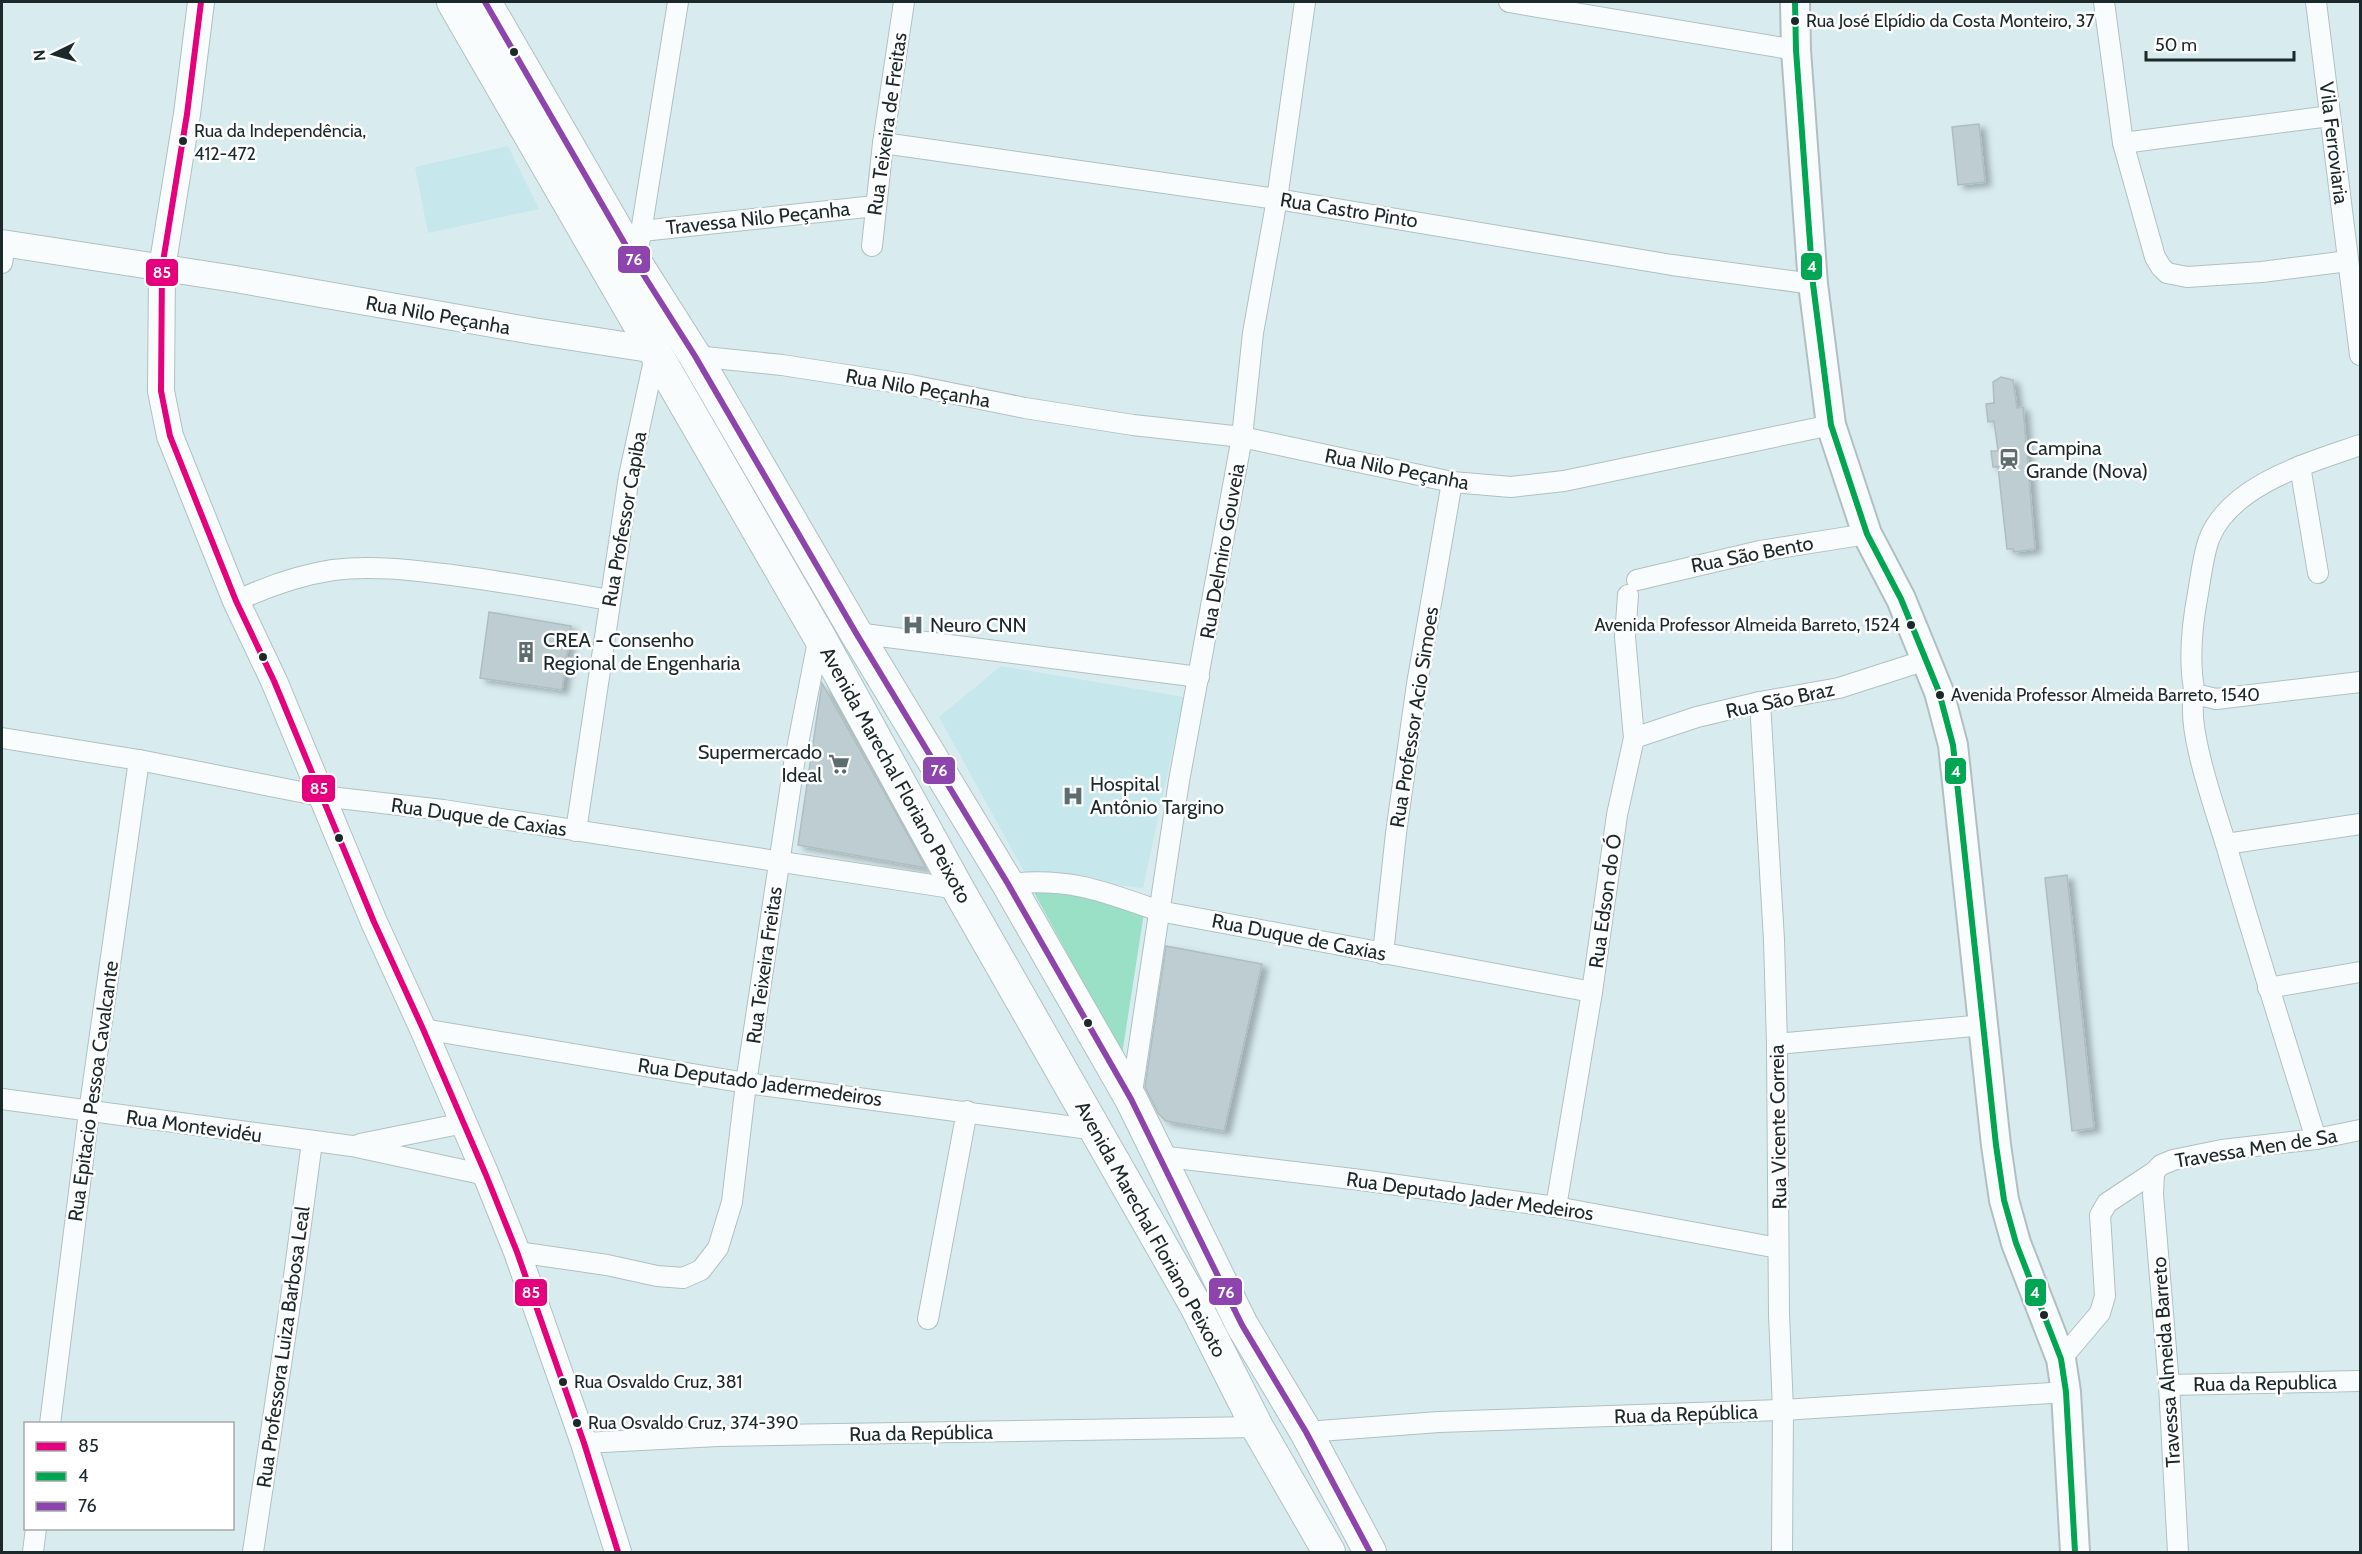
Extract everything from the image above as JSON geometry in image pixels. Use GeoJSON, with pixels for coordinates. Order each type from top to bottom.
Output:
{"type":"FeatureCollection","features":[{"type":"Feature","properties":{"kind":"main road","name":"Avenida Marechal Floriano Peixoto"},"geometry":{"type":"LineString","coordinates":[[453,2],[656,350],[819,636],[958,889],[1196,1306],[1257,1427],[1329,1552]]}},
{"type":"Feature","properties":{"kind":"main road","name":"Avenida Marechal Floriano Peixoto"},"geometry":{"type":"LineString","coordinates":[[485,2],[636,263],[695,356],[856,633],[1008,884],[1131,1099],[1242,1325],[1306,1432],[1370,1552]]}},
{"type":"Feature","properties":{"kind":"main road"},"geometry":{"type":"LineString","coordinates":[[1795,2],[1796,50],[1813,284],[1831,425],[1867,534],[1901,598],[1939,692],[1953,745],[2004,1200],[2016,1243],[2061,1359],[2067,1392],[2074,1552]]}},
{"type":"Feature","properties":{"kind":"main road","name":"Rua Nilo Peçanha"},"geometry":{"type":"LineString","coordinates":[[656,350],[695,356]]}},
{"type":"Feature","properties":{"kind":"street"},"geometry":{"type":"LineString","coordinates":[[201,2],[187,114],[162,268],[161,391],[170,436],[236,601],[274,681],[374,922],[464,1123],[517,1252],[584,1443],[618,1552]]}},
{"type":"Feature","properties":{"kind":"street"},"geometry":{"type":"LineString","coordinates":[[636,263],[678,2]]}},
{"type":"Feature","properties":{"kind":"street","name":"Rua Teixeira de Freitas"},"geometry":{"type":"LineString","coordinates":[[872,246],[883,143],[904,2]]}},
{"type":"Feature","properties":{"kind":"street","name":"Rua Delmiro Gouveia"},"geometry":{"type":"LineString","coordinates":[[1131,1099],[1179,782],[1242,437],[1253,333],[1276,199],[1305,2]]}},
{"type":"Feature","properties":{"kind":"street"},"geometry":{"type":"LineString","coordinates":[[1509,2],[1796,50]]}},
{"type":"Feature","properties":{"kind":"street"},"geometry":{"type":"LineString","coordinates":[[2104,2],[2123,143],[2155,257],[2161,267],[2173,275],[2220,276],[2348,261]]}},
{"type":"Feature","properties":{"kind":"street","name":"Vila Ferroviaria"},"geometry":{"type":"LineString","coordinates":[[2316,2],[2361,355]]}},
{"type":"Feature","properties":{"kind":"street"},"geometry":{"type":"LineString","coordinates":[[2123,143],[2330,116]]}},
{"type":"Feature","properties":{"kind":"street","name":"Rua Castro Pinto"},"geometry":{"type":"LineString","coordinates":[[883,143],[1276,199],[1672,265],[1813,284]]}},
{"type":"Feature","properties":{"kind":"street","name":"Travessa Nilo Peçanha"},"geometry":{"type":"LineString","coordinates":[[642,231],[875,206]]}},
{"type":"Feature","properties":{"kind":"street","name":"Rua Nilo Peçanha"},"geometry":{"type":"LineString","coordinates":[[3,250],[162,268],[235,279],[656,350]]}},
{"type":"Feature","properties":{"kind":"street","name":"Rua Professor Capiba"},"geometry":{"type":"LineString","coordinates":[[576,831],[629,476],[656,350]]}},
{"type":"Feature","properties":{"kind":"street","name":"Rua Nilo Peçanha"},"geometry":{"type":"LineString","coordinates":[[695,356],[782,365],[1133,425],[1242,437],[1452,482],[1511,487],[1564,481],[1831,425]]}},
{"type":"Feature","properties":{"kind":"street"},"geometry":{"type":"LineString","coordinates":[[2316,1139],[2268,988],[2194,728],[2192,708],[2194,613],[2209,539],[2223,516],[2250,492],[2300,466],[2361,445]]}},
{"type":"Feature","properties":{"kind":"street"},"geometry":{"type":"LineString","coordinates":[[2300,466],[2318,573]]}},
{"type":"Feature","properties":{"kind":"street","name":"Rua Professor Acio Simoes"},"geometry":{"type":"LineString","coordinates":[[1383,954],[1396,833],[1417,684],[1452,482]]}},
{"type":"Feature","properties":{"kind":"street","name":"Rua São Bento"},"geometry":{"type":"LineString","coordinates":[[1633,587],[1760,551],[1867,534]]}},
{"type":"Feature","properties":{"kind":"street"},"geometry":{"type":"LineString","coordinates":[[236,601],[259,590],[321,573],[367,568],[400,568],[515,583],[610,600]]}},
{"type":"Feature","properties":{"kind":"street","name":"Rua Edson do Ó"},"geometry":{"type":"LineString","coordinates":[[1556,1207],[1592,992],[1617,815],[1634,738],[1625,637],[1633,587]]}},
{"type":"Feature","properties":{"kind":"street"},"geometry":{"type":"LineString","coordinates":[[856,633],[1199,677]]}},
{"type":"Feature","properties":{"kind":"street","name":"Rua Teixeira Freitas"},"geometry":{"type":"LineString","coordinates":[[517,1252],[608,1265],[657,1276],[684,1278],[701,1270],[718,1248],[732,1202],[746,1083],[794,764],[819,636]]}},
{"type":"Feature","properties":{"kind":"street","name":"Rua São Braz"},"geometry":{"type":"LineString","coordinates":[[1634,738],[1697,717],[1760,702],[1839,688],[1926,660]]}},
{"type":"Feature","properties":{"kind":"street"},"geometry":{"type":"LineString","coordinates":[[2194,688],[2216,699],[2361,682]]}},
{"type":"Feature","properties":{"kind":"street","name":"Rua Vicente Correia"},"geometry":{"type":"LineString","coordinates":[[1760,702],[1774,940],[1777,1044],[1783,1410],[1782,1552]]}},
{"type":"Feature","properties":{"kind":"street","name":"Rua Duque de Caxias"},"geometry":{"type":"LineString","coordinates":[[2,738],[139,760],[321,796],[443,810],[958,889]]}},
{"type":"Feature","properties":{"kind":"street","name":"Rua Epitacio Pessoa Cavalcante"},"geometry":{"type":"LineString","coordinates":[[50,1422],[89,1112],[139,760]]}},
{"type":"Feature","properties":{"kind":"street"},"geometry":{"type":"LineString","coordinates":[[2226,844],[2361,824]]}},
{"type":"Feature","properties":{"kind":"street","name":"Rua Duque de Caxias"},"geometry":{"type":"LineString","coordinates":[[1008,884],[1039,880],[1066,883],[1101,890],[1159,911],[1592,992]]}},
{"type":"Feature","properties":{"kind":"street"},"geometry":{"type":"LineString","coordinates":[[2268,988],[2361,972]]}},
{"type":"Feature","properties":{"kind":"street"},"geometry":{"type":"LineString","coordinates":[[1777,1044],[1984,1025]]}},
{"type":"Feature","properties":{"kind":"street","name":"Rua Deputado Jadermedeiros"},"geometry":{"type":"LineString","coordinates":[[423,1029],[746,1083],[1097,1130]]}},
{"type":"Feature","properties":{"kind":"street","name":"Rua Montevidéu"},"geometry":{"type":"LineString","coordinates":[[2,1099],[352,1146],[486,1175]]}},
{"type":"Feature","properties":{"kind":"street"},"geometry":{"type":"LineString","coordinates":[[928,1319],[967,1111]]}},
{"type":"Feature","properties":{"kind":"street","name":"Rua Montevidéu"},"geometry":{"type":"LineString","coordinates":[[352,1146],[464,1123]]}},
{"type":"Feature","properties":{"kind":"street","name":"Travessa Men de Sa"},"geometry":{"type":"LineString","coordinates":[[2061,1359],[2100,1313],[2105,1296],[2100,1215],[2103,1207],[2123,1191],[2154,1172],[2161,1165],[2173,1160],[2222,1150],[2316,1139],[2361,1130]]}},
{"type":"Feature","properties":{"kind":"street","name":"Rua Professora Luiza Barbosa Leal"},"geometry":{"type":"LineString","coordinates":[[253,1552],[291,1303],[312,1142]]}},
{"type":"Feature","properties":{"kind":"street","name":"Rua Deputado Jader Medeiros"},"geometry":{"type":"LineString","coordinates":[[1159,1156],[1361,1180],[1556,1207],[1779,1248]]}},
{"type":"Feature","properties":{"kind":"street","name":"Travessa Almeida Barreto"},"geometry":{"type":"LineString","coordinates":[[2154,1172],[2153,1194],[2169,1385],[2178,1552]]}},
{"type":"Feature","properties":{"kind":"street","name":"Rua da Republica"},"geometry":{"type":"LineString","coordinates":[[2169,1385],[2361,1381]]}},
{"type":"Feature","properties":{"kind":"street","name":"Rua da República"},"geometry":{"type":"LineString","coordinates":[[1306,1432],[1439,1422],[1783,1410],[2067,1392]]}},
{"type":"Feature","properties":{"kind":"street","name":"Rua da República"},"geometry":{"type":"LineString","coordinates":[[584,1443],[718,1436],[1257,1427]]}},
{"type":"Feature","properties":{"kind":"street"},"geometry":{"type":"LineString","coordinates":[[33,1552],[36,1530]]}},
{"type":"Feature","properties":{"kind":"shaded area"},"geometry":{"type":"Polygon","coordinates":[[[508,146],[539,209],[428,233],[415,167],[508,146]]]}},
{"type":"Feature","properties":{"kind":"shaded area","name":"Hospital Antônio Targino"},"geometry":{"type":"Polygon","coordinates":[[[1001,666],[1184,697],[1143,888],[1026,875],[939,717],[1001,666]]]}},
{"type":"Feature","properties":{"kind":"green space"},"geometry":{"type":"Polygon","coordinates":[[[1031,887],[1146,900],[1122,1055],[1122,1054],[1031,887]]]}},
{"type":"Feature","properties":{"kind":"building"},"geometry":{"type":"Polygon","coordinates":[[[1979,124],[1985,182],[1958,185],[1952,127],[1979,124]]]}},
{"type":"Feature","properties":{"kind":"building","name":"Campina Grande (Nova)"},"geometry":{"type":"Polygon","coordinates":[[[2001,377],[2013,380],[2017,408],[2023,407],[2035,549],[2014,552],[2013,549],[2007,549],[1998,467],[1993,467],[1991,451],[1998,451],[1994,421],[1988,422],[1986,404],[1994,403],[1993,382],[2001,377]]]}},
{"type":"Feature","properties":{"kind":"building","name":"CREA - Consenho Regional de Engenharia"},"geometry":{"type":"Polygon","coordinates":[[[489,612],[571,626],[562,690],[480,678],[489,612]]]}},
{"type":"Feature","properties":{"kind":"building","name":"Supermercado Ideal"},"geometry":{"type":"Polygon","coordinates":[[[822,683],[887,797],[926,868],[798,845],[822,683]]]}},
{"type":"Feature","properties":{"kind":"building"},"geometry":{"type":"Polygon","coordinates":[[[2067,875],[2094,1128],[2072,1131],[2045,878],[2067,875]]]}},
{"type":"Feature","properties":{"kind":"building"},"geometry":{"type":"Polygon","coordinates":[[[1166,946],[1262,964],[1224,1131],[1166,1121],[1158,1113],[1145,1087],[1166,946]]]}},
{"type":"Feature","properties":{"kind":"transit line","name":"85"},"geometry":{"type":"LineString","coordinates":[[201,2],[187,114],[162,268],[161,391],[170,436],[236,601],[274,681],[374,922],[423,1029],[517,1252],[584,1443],[618,1552]]}},
{"type":"Feature","properties":{"kind":"transit line","name":"76"},"geometry":{"type":"LineString","coordinates":[[485,2],[636,263],[695,356],[856,633],[1008,884],[1131,1099],[1242,1325],[1306,1432],[1370,1552]]}},
{"type":"Feature","properties":{"kind":"transit line","name":"4"},"geometry":{"type":"LineString","coordinates":[[1795,2],[1796,50],[1813,284],[1831,425],[1867,534],[1901,599],[1939,692],[1953,745],[1996,1145],[2004,1200],[2016,1243],[2061,1359],[2066,1392],[2075,1552]]}},
{"type":"Feature","properties":{"kind":"place","name":"Rua José Elpídio da Costa Monteiro, 37"},"geometry":{"type":"Point","coordinates":[1795,21]}},
{"type":"Feature","properties":{"kind":"place","name":"Rua da Independência, 412-472"},"geometry":{"type":"Point","coordinates":[183,141]}},
{"type":"Feature","properties":{"kind":"place","name":"Campina Grande (Nova)"},"geometry":{"type":"Point","coordinates":[2009,459]}},
{"type":"Feature","properties":{"kind":"place","name":"Neuro CNN"},"geometry":{"type":"Point","coordinates":[913,625]}},
{"type":"Feature","properties":{"kind":"place","name":"Avenida Professor Almeida Barreto, 1524"},"geometry":{"type":"Point","coordinates":[1911,625]}},
{"type":"Feature","properties":{"kind":"place","name":"CREA - Consenho Regional de Engenharia"},"geometry":{"type":"Point","coordinates":[526,652]}},
{"type":"Feature","properties":{"kind":"place","name":"Avenida Professor Almeida Barreto, 1540"},"geometry":{"type":"Point","coordinates":[1940,695]}},
{"type":"Feature","properties":{"kind":"place","name":"Supermercado Ideal"},"geometry":{"type":"Point","coordinates":[839,764]}},
{"type":"Feature","properties":{"kind":"place","name":"Hospital Antônio Targino"},"geometry":{"type":"Point","coordinates":[1073,796]}},
{"type":"Feature","properties":{"kind":"place","name":"Rua Osvaldo Cruz, 381"},"geometry":{"type":"Point","coordinates":[563,1382]}},
{"type":"Feature","properties":{"kind":"place","name":"Rua Osvaldo Cruz, 374-390"},"geometry":{"type":"Point","coordinates":[577,1423]}}]}
